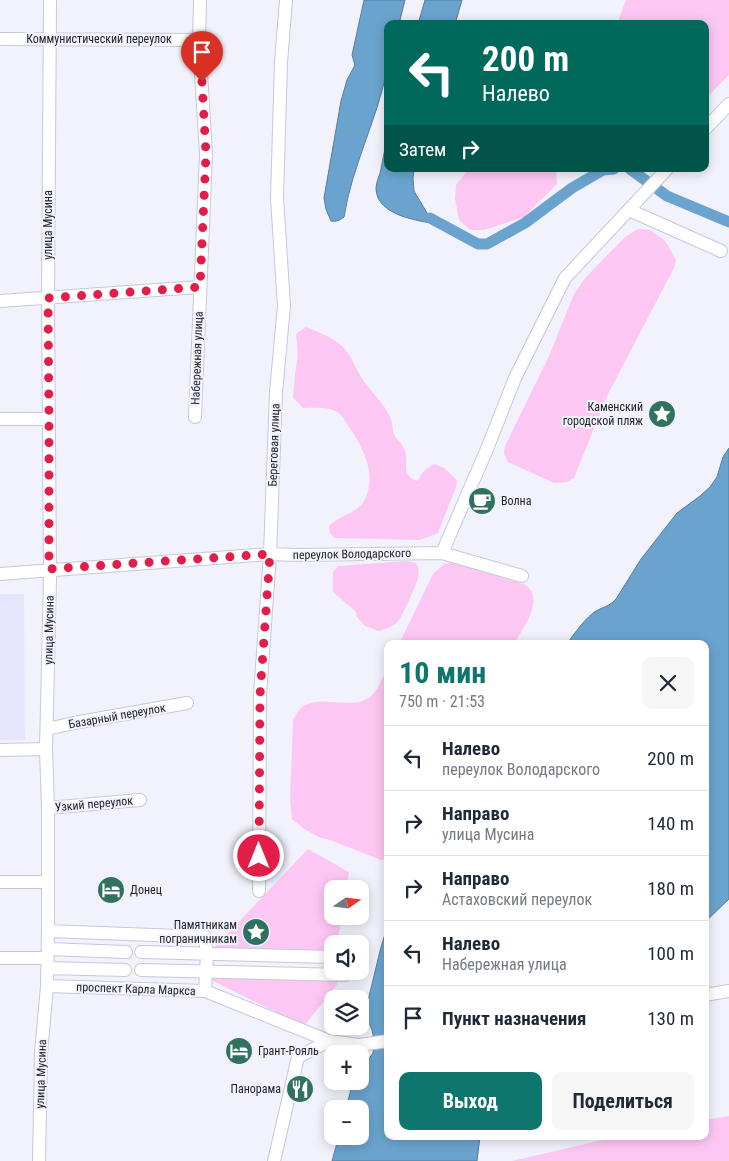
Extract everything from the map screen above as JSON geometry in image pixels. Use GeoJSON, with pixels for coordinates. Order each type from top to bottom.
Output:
{"type":"FeatureCollection","features":[{"type":"Feature","properties":{"kind":"street","name":"улица Мусина"},"geometry":{"type":"LineString","coordinates":[[39,1161],[41,1053],[48,958],[46,749],[49,569],[50,0]]}},
{"type":"Feature","properties":{"kind":"street","name":"Набережная улица"},"geometry":{"type":"LineString","coordinates":[[194,417],[206,154],[199,40],[200,0]]}},
{"type":"Feature","properties":{"kind":"street","name":"Береговая улица"},"geometry":{"type":"LineString","coordinates":[[259,891],[260,695],[270,554],[276,392],[284,306],[277,198],[281,62],[286,0]]}},
{"type":"Feature","properties":{"kind":"street","name":"Коммунистический переулок"},"geometry":{"type":"LineString","coordinates":[[0,39],[199,40]]}},
{"type":"Feature","properties":{"kind":"street"},"geometry":{"type":"LineString","coordinates":[[709,125],[729,104]]}},
{"type":"Feature","properties":{"kind":"street"},"geometry":{"type":"LineString","coordinates":[[442,553],[515,378],[565,278],[663,173]]}},
{"type":"Feature","properties":{"kind":"street"},"geometry":{"type":"LineString","coordinates":[[629,210],[721,251]]}},
{"type":"Feature","properties":{"kind":"street"},"geometry":{"type":"LineString","coordinates":[[0,301],[200,287]]}},
{"type":"Feature","properties":{"kind":"street"},"geometry":{"type":"LineString","coordinates":[[0,419],[49,419]]}},
{"type":"Feature","properties":{"kind":"street","name":"переулок Володарского"},"geometry":{"type":"LineString","coordinates":[[0,574],[270,554],[442,553],[522,576]]}},
{"type":"Feature","properties":{"kind":"street","name":"Базарный переулок"},"geometry":{"type":"LineString","coordinates":[[47,730],[74,723],[187,703]]}},
{"type":"Feature","properties":{"kind":"street"},"geometry":{"type":"LineString","coordinates":[[0,750],[46,749]]}},
{"type":"Feature","properties":{"kind":"street","name":"Узкий переулок"},"geometry":{"type":"LineString","coordinates":[[48,808],[140,800]]}},
{"type":"Feature","properties":{"kind":"street"},"geometry":{"type":"LineString","coordinates":[[0,882],[48,882]]}},
{"type":"Feature","properties":{"kind":"street"},"geometry":{"type":"LineString","coordinates":[[48,931],[205,937],[207,954]]}},
{"type":"Feature","properties":{"kind":"street","name":"проспект Карла Маркса"},"geometry":{"type":"LineString","coordinates":[[0,958],[48,958],[126,952]]}},
{"type":"Feature","properties":{"kind":"street"},"geometry":{"type":"LineString","coordinates":[[141,952],[324,957]]}},
{"type":"Feature","properties":{"kind":"street","name":"проспект Карла Маркса"},"geometry":{"type":"LineString","coordinates":[[46,986],[205,991],[207,954]]}},
{"type":"Feature","properties":{"kind":"street","name":"проспект Карла Маркса"},"geometry":{"type":"LineString","coordinates":[[48,958],[125,970]]}},
{"type":"Feature","properties":{"kind":"street","name":"проспект Карла Маркса"},"geometry":{"type":"LineString","coordinates":[[141,970],[324,974]]}},
{"type":"Feature","properties":{"kind":"street"},"geometry":{"type":"LineString","coordinates":[[205,991],[329,1041],[359,1045],[384,1042]]}},
{"type":"Feature","properties":{"kind":"street"},"geometry":{"type":"LineString","coordinates":[[709,994],[729,991]]}},
{"type":"Feature","properties":{"kind":"street"},"geometry":{"type":"LineString","coordinates":[[274,1161],[298,1057],[329,1041]]}},
{"type":"Feature","properties":{"kind":"shaded area"},"geometry":{"type":"Polygon","coordinates":[[[626,0],[729,0],[729,75],[709,95],[709,20],[618,20],[626,0]]]}},
{"type":"Feature","properties":{"kind":"shaded area"},"geometry":{"type":"Polygon","coordinates":[[[466,172],[556,172],[557,184],[524,217],[484,230],[470,230],[459,220],[455,199],[456,185],[466,172]]]}},
{"type":"Feature","properties":{"kind":"shaded area"},"geometry":{"type":"Polygon","coordinates":[[[638,229],[650,230],[663,239],[676,260],[674,268],[608,394],[574,478],[567,482],[554,483],[508,462],[504,454],[505,446],[549,356],[574,294],[585,278],[625,237],[638,229]]]}},
{"type":"Feature","properties":{"kind":"shaded area"},"geometry":{"type":"Polygon","coordinates":[[[306,327],[334,340],[349,355],[363,380],[390,417],[394,434],[406,454],[406,471],[408,475],[417,481],[425,470],[434,464],[444,468],[457,480],[438,533],[420,540],[334,538],[330,533],[329,526],[333,522],[362,504],[368,490],[369,471],[359,443],[340,414],[327,409],[303,408],[293,398],[298,353],[296,334],[306,327]]]}},
{"type":"Feature","properties":{"kind":"shaded area"},"geometry":{"type":"Polygon","coordinates":[[[406,561],[416,563],[418,566],[418,578],[401,617],[389,627],[378,631],[365,626],[357,617],[356,612],[333,592],[333,572],[338,566],[406,561]]]}},
{"type":"Feature","properties":{"kind":"shaded area"},"geometry":{"type":"Polygon","coordinates":[[[453,562],[526,585],[533,597],[532,611],[516,640],[401,640],[433,574],[444,564],[453,562]]]}},
{"type":"Feature","properties":{"kind":"shaded area"},"geometry":{"type":"Polygon","coordinates":[[[0,594],[24,594],[25,740],[0,740],[0,594]]]}},
{"type":"Feature","properties":{"kind":"shaded area"},"geometry":{"type":"Polygon","coordinates":[[[384,674],[384,860],[381,860],[321,838],[304,829],[292,819],[290,800],[293,720],[299,710],[315,702],[347,703],[366,700],[373,694],[384,674]]]}},
{"type":"Feature","properties":{"kind":"shaded area"},"geometry":{"type":"Polygon","coordinates":[[[308,849],[349,872],[348,880],[324,880],[324,925],[340,925],[339,935],[324,935],[324,955],[209,953],[308,849]]]}},
{"type":"Feature","properties":{"kind":"shaded area"},"geometry":{"type":"Polygon","coordinates":[[[324,976],[324,980],[336,980],[337,985],[333,990],[324,990],[324,1001],[304,1026],[207,978],[324,976]]]}},
{"type":"Feature","properties":{"kind":"shaded area"},"geometry":{"type":"Polygon","coordinates":[[[729,1116],[729,1161],[512,1161],[603,1140],[709,1140],[709,1119],[729,1116]]]}},
{"type":"Feature","properties":{"kind":"water"},"geometry":{"type":"Polygon","coordinates":[[[364,0],[405,0],[400,20],[384,20],[383,89],[353,180],[344,217],[331,221],[324,198],[341,101],[347,80],[355,65],[352,55],[364,0]]]}},
{"type":"Feature","properties":{"kind":"water"},"geometry":{"type":"Polygon","coordinates":[[[425,0],[462,0],[456,20],[419,20],[425,0]]]}},
{"type":"Feature","properties":{"kind":"water"},"geometry":{"type":"Polygon","coordinates":[[[384,152],[384,172],[414,172],[414,191],[427,213],[442,225],[402,216],[384,205],[378,198],[376,188],[384,152]]]}},
{"type":"Feature","properties":{"kind":"water"},"geometry":{"type":"Polygon","coordinates":[[[729,448],[729,899],[709,918],[709,640],[570,640],[589,617],[616,599],[641,559],[677,513],[710,487],[717,477],[723,457],[729,448]]]}},
{"type":"Feature","properties":{"kind":"water"},"geometry":{"type":"Polygon","coordinates":[[[384,937],[384,1140],[480,1140],[477,1161],[332,1161],[336,1145],[369,1145],[369,1100],[348,1100],[351,1090],[369,1090],[369,1059],[373,1053],[374,1040],[369,1023],[369,996],[384,937]]]}},
{"type":"Feature","properties":{"kind":"waterway"},"geometry":{"type":"LineString","coordinates":[[430,218],[478,244],[487,244],[525,223],[572,188],[600,172]]}},
{"type":"Feature","properties":{"kind":"waterway"},"geometry":{"type":"LineString","coordinates":[[634,172],[667,196],[729,222]]}},
{"type":"Feature","properties":{"kind":"place","name":"Каменский городской пляж"},"geometry":{"type":"Point","coordinates":[662,414]}},
{"type":"Feature","properties":{"kind":"place","name":"Волна"},"geometry":{"type":"Point","coordinates":[482,501]}},
{"type":"Feature","properties":{"kind":"place","name":"Донец"},"geometry":{"type":"Point","coordinates":[111,890]}},
{"type":"Feature","properties":{"kind":"place","name":"Памятникам пограничникам"},"geometry":{"type":"Point","coordinates":[256,932]}},
{"type":"Feature","properties":{"kind":"place","name":"Грант-Рояль"},"geometry":{"type":"Point","coordinates":[239,1051]}},
{"type":"Feature","properties":{"kind":"place","name":"Панорама"},"geometry":{"type":"Point","coordinates":[300,1089]}},
{"type":"Feature","properties":{"kind":"route"},"geometry":{"type":"LineString","coordinates":[[202,82],[206,154],[200,287],[48,298],[49,569],[270,554],[260,695],[259,856]]}}]}
